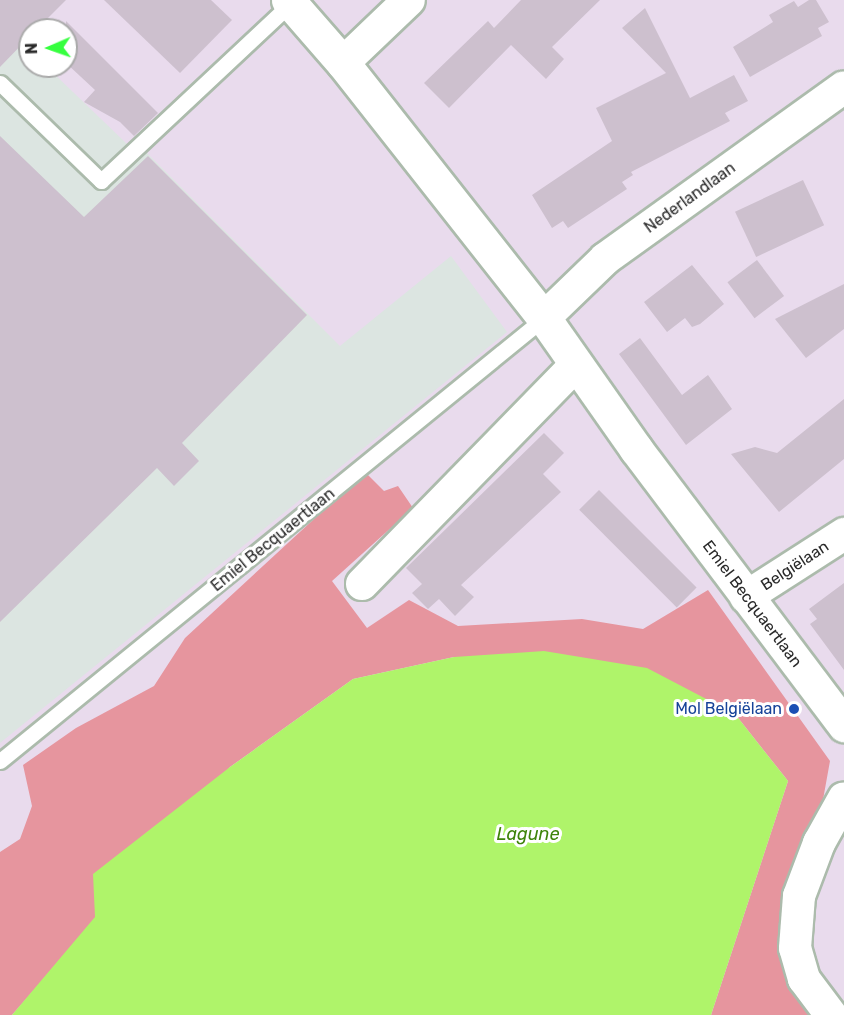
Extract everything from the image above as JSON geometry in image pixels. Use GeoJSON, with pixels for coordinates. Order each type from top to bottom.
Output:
{"type":"FeatureCollection","features":[{"type":"Feature","properties":{"kind":"street"},"geometry":{"type":"LineString","coordinates":[[343,63],[409,0]]}},
{"type":"Feature","properties":{"kind":"street","name":"Emiel Becquaertlaan"},"geometry":{"type":"LineString","coordinates":[[290,1],[343,63],[544,318],[746,597],[844,725]]}},
{"type":"Feature","properties":{"kind":"street","name":"Nederlandlaan"},"geometry":{"type":"LineString","coordinates":[[544,318],[605,259],[844,87]]}},
{"type":"Feature","properties":{"kind":"street"},"geometry":{"type":"LineString","coordinates":[[362,584],[576,365]]}},
{"type":"Feature","properties":{"kind":"street","name":"Belgiëlaan"},"geometry":{"type":"LineString","coordinates":[[746,597],[844,534]]}},
{"type":"Feature","properties":{"kind":"street"},"geometry":{"type":"LineString","coordinates":[[831,1015],[804,979],[795,948],[799,896],[819,843],[844,798]]}},
{"type":"Feature","properties":{"kind":"lane"},"geometry":{"type":"LineString","coordinates":[[0,83],[101,181],[290,1]]}},
{"type":"Feature","properties":{"kind":"lane","name":"Emiel Becquaertlaan"},"geometry":{"type":"LineString","coordinates":[[0,761],[544,318]]}},
{"type":"Feature","properties":{"kind":"shaded area"},"geometry":{"type":"Polygon","coordinates":[[[0,22],[18,39],[18,78],[58,78],[127,144],[133,139],[340,346],[451,256],[507,332],[0,743],[0,22]]]}},
{"type":"Feature","properties":{"kind":"shaded area"},"geometry":{"type":"Polygon","coordinates":[[[365,472],[384,491],[398,486],[413,508],[332,581],[367,628],[409,600],[458,626],[582,619],[643,629],[708,590],[830,761],[819,822],[792,899],[816,1015],[711,1015],[788,781],[735,714],[454,657],[353,679],[230,767],[12,1015],[0,1015],[0,852],[20,839],[32,806],[23,765],[76,728],[154,686],[185,638],[365,472]]]}},
{"type":"Feature","properties":{"kind":"water","name":"Lagune"},"geometry":{"type":"Polygon","coordinates":[[[544,651],[647,668],[735,714],[788,781],[711,1015],[12,1015],[95,917],[93,874],[230,767],[353,679],[454,657],[544,651]]]}},
{"type":"Feature","properties":{"kind":"building"},"geometry":{"type":"Polygon","coordinates":[[[0,0],[66,0],[48,18],[18,18],[18,48],[0,67],[0,0]]]}},
{"type":"Feature","properties":{"kind":"building"},"geometry":{"type":"Polygon","coordinates":[[[104,0],[211,0],[232,20],[180,73],[104,0]]]}},
{"type":"Feature","properties":{"kind":"building"},"geometry":{"type":"Polygon","coordinates":[[[521,0],[600,0],[552,47],[564,59],[546,79],[511,45],[449,108],[424,83],[488,21],[494,28],[521,0]]]}},
{"type":"Feature","properties":{"kind":"building"},"geometry":{"type":"Polygon","coordinates":[[[809,0],[816,0],[829,22],[818,28],[822,36],[750,77],[733,47],[773,22],[769,15],[794,1],[798,7],[809,0]]]}},
{"type":"Feature","properties":{"kind":"building"},"geometry":{"type":"Polygon","coordinates":[[[645,8],[690,98],[734,75],[748,101],[725,113],[730,121],[631,172],[633,175],[622,182],[627,189],[568,228],[563,221],[552,228],[532,195],[612,141],[596,108],[666,73],[622,28],[645,8]]]}},
{"type":"Feature","properties":{"kind":"building"},"geometry":{"type":"Polygon","coordinates":[[[78,33],[158,113],[134,136],[120,122],[84,102],[95,90],[78,74],[78,33]]]}},
{"type":"Feature","properties":{"kind":"building"},"geometry":{"type":"Polygon","coordinates":[[[0,136],[84,217],[148,156],[307,315],[182,443],[199,461],[174,486],[157,468],[0,622],[0,136]]]}},
{"type":"Feature","properties":{"kind":"building"},"geometry":{"type":"Polygon","coordinates":[[[803,180],[824,225],[756,257],[735,212],[803,180]]]}},
{"type":"Feature","properties":{"kind":"building"},"geometry":{"type":"Polygon","coordinates":[[[757,260],[784,296],[755,318],[727,282],[757,260]]]}},
{"type":"Feature","properties":{"kind":"building"},"geometry":{"type":"Polygon","coordinates":[[[692,265],[724,304],[700,324],[692,327],[685,318],[667,332],[644,302],[692,265]]]}},
{"type":"Feature","properties":{"kind":"building"},"geometry":{"type":"Polygon","coordinates":[[[844,284],[844,329],[806,358],[775,319],[844,284]]]}},
{"type":"Feature","properties":{"kind":"building"},"geometry":{"type":"Polygon","coordinates":[[[640,338],[682,395],[708,375],[732,409],[686,445],[619,354],[640,338]]]}},
{"type":"Feature","properties":{"kind":"building"},"geometry":{"type":"Polygon","coordinates":[[[844,399],[844,459],[779,512],[731,454],[755,447],[777,453],[844,399]]]}},
{"type":"Feature","properties":{"kind":"building"},"geometry":{"type":"Polygon","coordinates":[[[544,433],[564,453],[543,474],[561,492],[461,585],[474,597],[455,616],[439,599],[428,609],[412,593],[422,584],[406,568],[544,433]]]}},
{"type":"Feature","properties":{"kind":"building"},"geometry":{"type":"Polygon","coordinates":[[[599,490],[697,588],[677,607],[579,510],[599,490]]]}},
{"type":"Feature","properties":{"kind":"building"},"geometry":{"type":"Polygon","coordinates":[[[844,583],[844,670],[810,624],[817,619],[809,609],[844,583]]]}},
{"type":"Feature","properties":{"kind":"place","name":"Mol Belgiëlaan"},"geometry":{"type":"Point","coordinates":[794,709]}}]}
